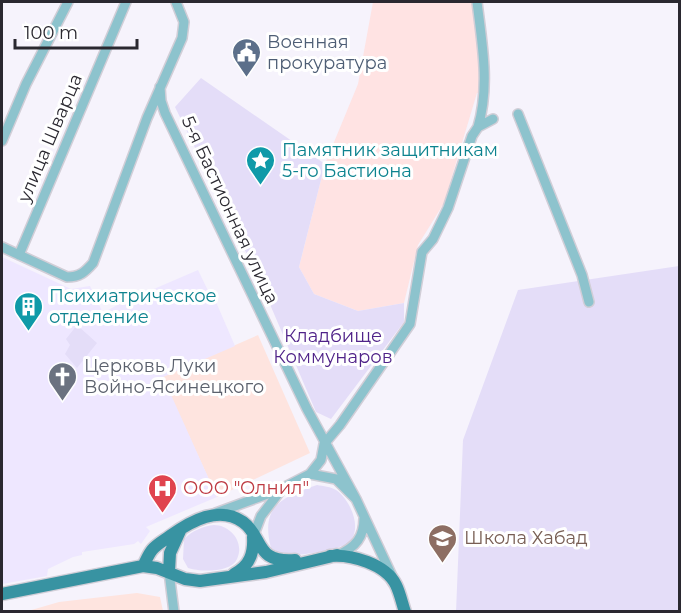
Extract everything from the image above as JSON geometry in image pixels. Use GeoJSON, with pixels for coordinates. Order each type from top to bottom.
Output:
{"type":"FeatureCollection","features":[{"type":"Feature","properties":{"kind":"main road"},"geometry":{"type":"LineString","coordinates":[[142,566],[153,548],[183,527],[210,515],[233,517],[246,525],[264,552],[278,559],[291,560],[337,555],[363,560],[385,572],[396,583],[405,612]]}},
{"type":"Feature","properties":{"kind":"main road"},"geometry":{"type":"LineString","coordinates":[[169,572],[173,544],[183,527]]}},
{"type":"Feature","properties":{"kind":"main road"},"geometry":{"type":"LineString","coordinates":[[228,577],[240,571],[249,562],[253,549],[253,537]]}},
{"type":"Feature","properties":{"kind":"main road"},"geometry":{"type":"LineString","coordinates":[[2,594],[142,566],[157,568],[191,580],[266,572],[337,555]]}},
{"type":"Feature","properties":{"kind":"street"},"geometry":{"type":"LineString","coordinates":[[2,141],[26,84],[69,2]]}},
{"type":"Feature","properties":{"kind":"street","name":"улица Шварца"},"geometry":{"type":"LineString","coordinates":[[19,255],[126,2]]}},
{"type":"Feature","properties":{"kind":"street"},"geometry":{"type":"LineString","coordinates":[[2,247],[67,277],[84,273],[96,259],[147,118],[182,38],[184,22],[176,2]]}},
{"type":"Feature","properties":{"kind":"street"},"geometry":{"type":"LineString","coordinates":[[210,515],[281,489],[310,474],[321,460],[324,444],[340,425],[410,324],[422,252],[433,238],[444,217],[483,110],[485,86],[477,2]]}},
{"type":"Feature","properties":{"kind":"street","name":"5-я Бастионная улица"},"geometry":{"type":"LineString","coordinates":[[160,87],[165,113],[324,444],[356,499]]}},
{"type":"Feature","properties":{"kind":"street"},"geometry":{"type":"LineString","coordinates":[[147,118],[157,110],[165,113]]}},
{"type":"Feature","properties":{"kind":"street"},"geometry":{"type":"LineString","coordinates":[[518,114],[582,275],[589,302]]}},
{"type":"Feature","properties":{"kind":"street"},"geometry":{"type":"LineString","coordinates":[[478,128],[493,120]]}},
{"type":"Feature","properties":{"kind":"street"},"geometry":{"type":"LineString","coordinates":[[310,474],[336,479],[356,499],[396,583]]}},
{"type":"Feature","properties":{"kind":"street"},"geometry":{"type":"LineString","coordinates":[[253,537],[265,510],[281,489]]}},
{"type":"Feature","properties":{"kind":"street"},"geometry":{"type":"LineString","coordinates":[[337,555],[355,546],[363,530],[364,515]]}},
{"type":"Feature","properties":{"kind":"street"},"geometry":{"type":"LineString","coordinates":[[169,572],[174,612]]}},
{"type":"Feature","properties":{"kind":"shaded area"},"geometry":{"type":"Polygon","coordinates":[[[373,2],[481,2],[487,92],[477,93],[444,203],[418,245],[404,303],[358,311],[314,294],[299,267],[325,164],[358,84],[373,2]]]}},
{"type":"Feature","properties":{"kind":"shaded area"},"geometry":{"type":"Polygon","coordinates":[[[2,257],[71,289],[90,286],[103,313],[198,270],[214,303],[216,302],[235,346],[163,377],[217,497],[146,527],[150,531],[141,544],[138,541],[134,544],[82,552],[82,555],[48,569],[47,576],[2,584],[2,257]]]}},
{"type":"Feature","properties":{"kind":"shaded area"},"geometry":{"type":"Polygon","coordinates":[[[258,335],[310,453],[217,497],[162,377],[258,335]]]}},
{"type":"Feature","properties":{"kind":"shaded area"},"geometry":{"type":"Polygon","coordinates":[[[137,593],[160,597],[163,611],[28,611],[59,602],[137,593]]]}},
{"type":"Feature","properties":{"kind":"green space","name":"Кладбище Коммунаров"},"geometry":{"type":"Polygon","coordinates":[[[201,78],[325,164],[299,267],[314,294],[358,311],[404,303],[404,322],[331,419],[316,412],[260,281],[175,107],[201,78]]]}},
{"type":"Feature","properties":{"kind":"green space"},"geometry":{"type":"Polygon","coordinates":[[[679,266],[679,611],[456,612],[463,440],[518,290],[679,266]]]}},
{"type":"Feature","properties":{"kind":"green space"},"geometry":{"type":"Polygon","coordinates":[[[77,325],[97,343],[77,368],[65,354],[70,345],[66,339],[77,325]]]}},
{"type":"Feature","properties":{"kind":"green space"},"geometry":{"type":"Polygon","coordinates":[[[317,485],[336,490],[346,500],[355,523],[353,537],[343,546],[310,553],[286,555],[271,548],[268,534],[271,513],[284,499],[317,485]]]}},
{"type":"Feature","properties":{"kind":"green space"},"geometry":{"type":"Polygon","coordinates":[[[214,525],[230,531],[237,541],[239,553],[234,564],[222,569],[207,571],[188,568],[183,559],[184,539],[198,529],[214,525]]]}},
{"type":"Feature","properties":{"kind":"place","name":"Военная прокуратура"},"geometry":{"type":"Point","coordinates":[246,78]}},
{"type":"Feature","properties":{"kind":"place","name":"Памятник защитникам 5-го Бастиона"},"geometry":{"type":"Point","coordinates":[261,186]}},
{"type":"Feature","properties":{"kind":"place","name":"Психиатрическое отделение"},"geometry":{"type":"Point","coordinates":[28,332]}},
{"type":"Feature","properties":{"kind":"place","name":"Церковь Луки Войно-Ясинецкого"},"geometry":{"type":"Point","coordinates":[63,402]}},
{"type":"Feature","properties":{"kind":"place","name":"ООО \"Олнил\""},"geometry":{"type":"Point","coordinates":[162,514]}},
{"type":"Feature","properties":{"kind":"place","name":"Школа Хабад"},"geometry":{"type":"Point","coordinates":[443,564]}}]}
